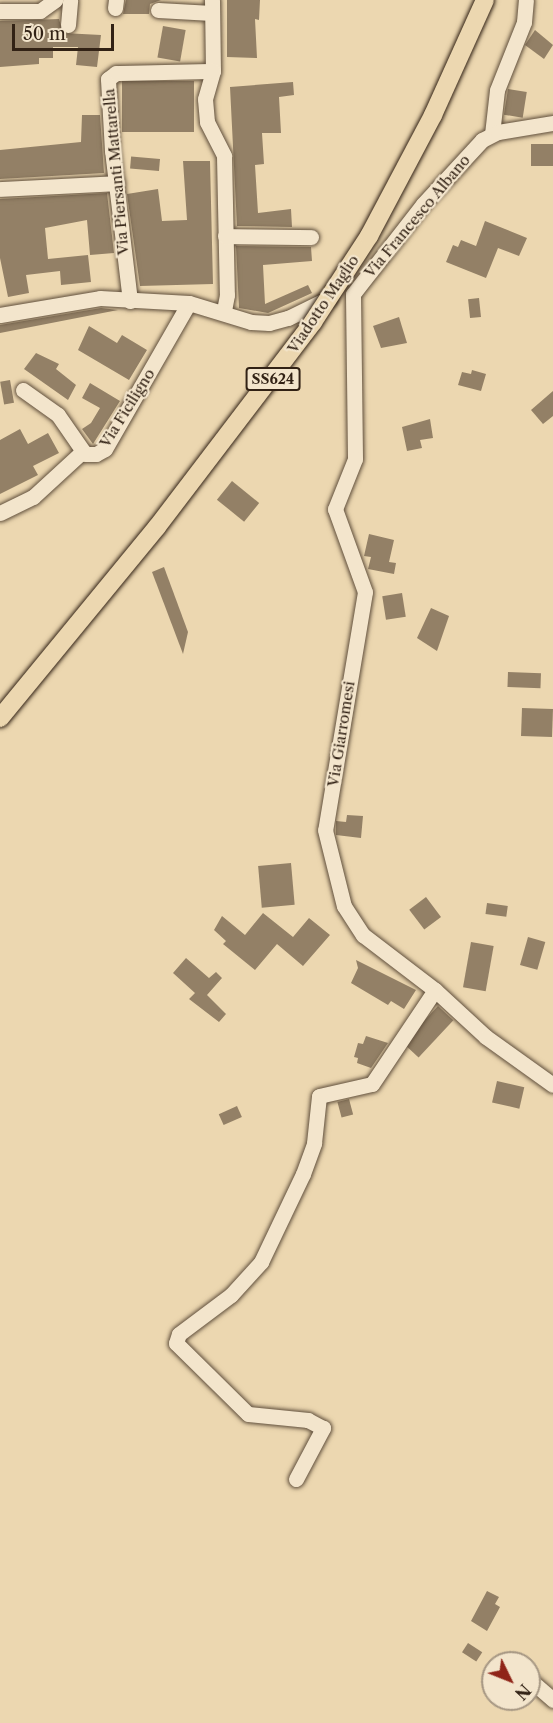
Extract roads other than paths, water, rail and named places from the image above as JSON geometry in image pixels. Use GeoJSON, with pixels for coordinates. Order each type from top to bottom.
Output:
{"type":"FeatureCollection","features":[{"type":"Feature","properties":{"kind":"main road","name":"Viadotto Maglio"},"geometry":{"type":"LineString","coordinates":[[0,718],[179,500],[313,322],[375,226],[433,115],[485,0]]}},
{"type":"Feature","properties":{"kind":"street"},"geometry":{"type":"LineString","coordinates":[[0,11],[40,11],[55,0]]}},
{"type":"Feature","properties":{"kind":"street"},"geometry":{"type":"LineString","coordinates":[[68,25],[70,0]]}},
{"type":"Feature","properties":{"kind":"street"},"geometry":{"type":"LineString","coordinates":[[526,0],[524,22],[497,90],[492,134],[553,123]]}},
{"type":"Feature","properties":{"kind":"street"},"geometry":{"type":"LineString","coordinates":[[158,10],[212,7],[213,71],[205,99],[207,122],[224,156],[224,311]]}},
{"type":"Feature","properties":{"kind":"street","name":"Via Piersanti Mattarella"},"geometry":{"type":"LineString","coordinates":[[130,301],[112,151],[111,74],[213,71]]}},
{"type":"Feature","properties":{"kind":"street","name":"Via Francesco Albano"},"geometry":{"type":"LineString","coordinates":[[353,294],[423,204],[478,144],[492,134]]}},
{"type":"Feature","properties":{"kind":"street"},"geometry":{"type":"LineString","coordinates":[[0,189],[117,183]]}},
{"type":"Feature","properties":{"kind":"street"},"geometry":{"type":"LineString","coordinates":[[225,236],[311,237]]}},
{"type":"Feature","properties":{"kind":"street"},"geometry":{"type":"LineString","coordinates":[[0,315],[100,298],[189,303],[224,311],[251,322],[269,323],[288,318],[334,296],[353,294]]}},
{"type":"Feature","properties":{"kind":"street","name":"Via Giarromesi"},"geometry":{"type":"LineString","coordinates":[[353,294],[355,459],[335,509],[365,592],[325,830],[344,906],[363,935],[435,990],[486,1037],[553,1085]]}},
{"type":"Feature","properties":{"kind":"street","name":"Via Ficiligno"},"geometry":{"type":"LineString","coordinates":[[23,390],[58,415],[83,451],[90,456],[105,449],[189,303]]}},
{"type":"Feature","properties":{"kind":"street"},"geometry":{"type":"LineString","coordinates":[[0,513],[33,498],[83,451]]}},
{"type":"Feature","properties":{"kind":"street"},"geometry":{"type":"LineString","coordinates":[[296,1479],[323,1428],[308,1420],[248,1414],[176,1343],[179,1334],[231,1295],[261,1262],[303,1174],[314,1143],[319,1096],[372,1084],[435,990]]}},
{"type":"Feature","properties":{"kind":"street"},"geometry":{"type":"LineString","coordinates":[[541,1689],[553,1700]]}}]}
